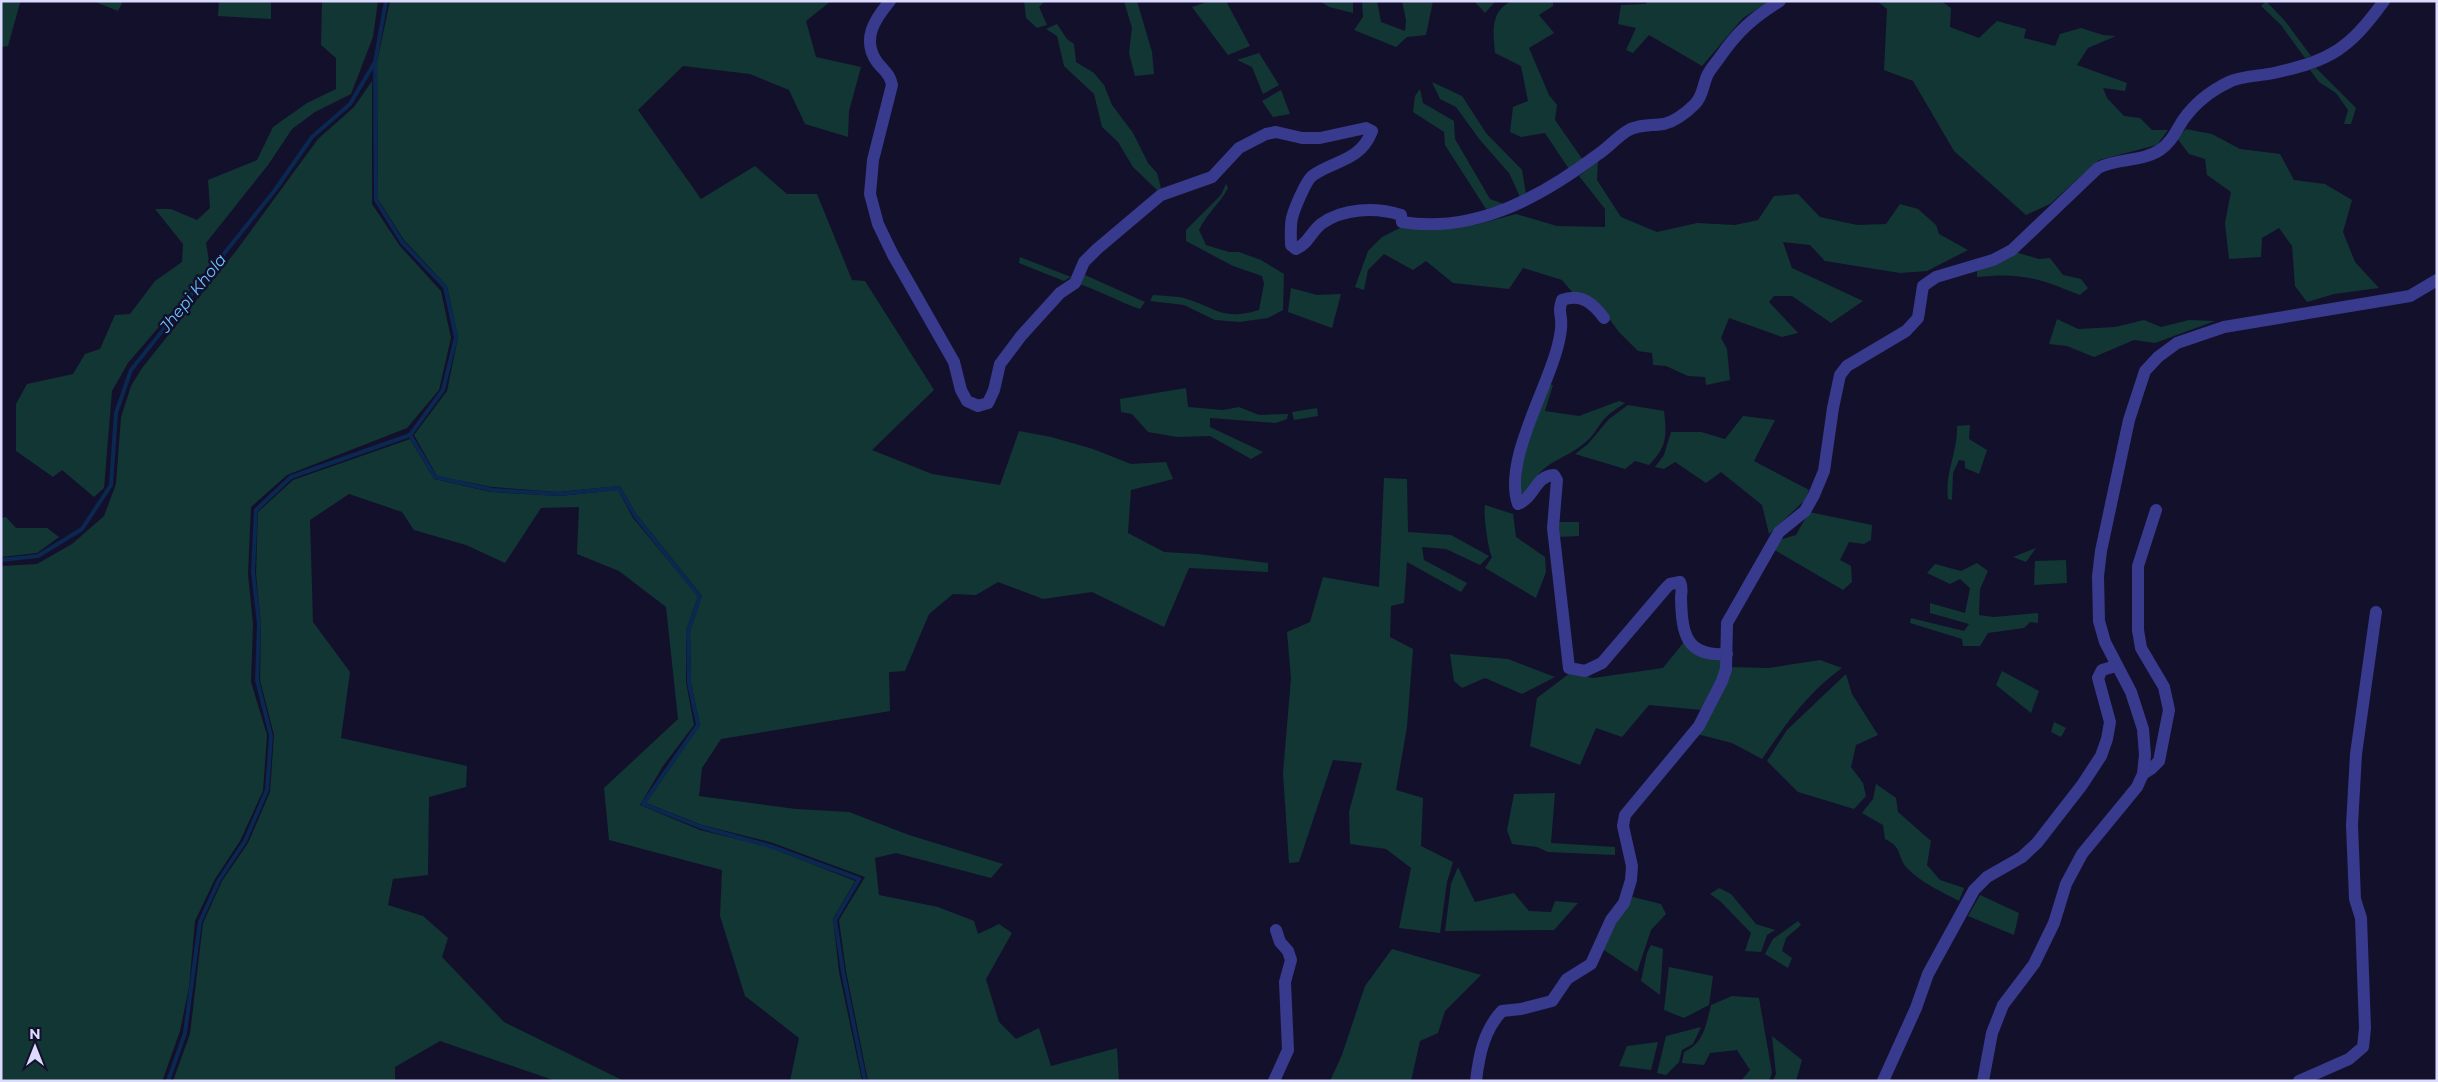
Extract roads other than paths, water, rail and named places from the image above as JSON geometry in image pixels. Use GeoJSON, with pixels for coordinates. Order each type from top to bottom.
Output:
{"type":"FeatureCollection","features":[{"type":"Feature","properties":{"kind":"street"},"geometry":{"type":"LineString","coordinates":[[890,1],[874,21],[870,35],[870,46],[873,53],[877,61],[890,76],[892,85],[873,160],[870,194],[878,224],[893,255],[954,362],[961,390],[967,401],[978,406],[988,403],[994,390],[1000,364],[1011,349],[1047,306],[1060,293],[1075,283],[1084,262],[1097,249],[1161,195],[1178,187],[1200,183],[1212,177],[1230,156],[1250,140],[1276,132],[1302,138],[1320,138],[1366,128],[1372,131],[1368,141],[1344,162],[1312,176],[1305,183],[1292,217],[1291,245],[1296,249],[1304,246],[1320,224],[1344,213],[1360,211],[1391,212],[1402,215],[1402,222],[1411,224],[1434,224],[1487,216],[1516,206],[1543,193],[1600,154],[1627,131],[1637,126],[1670,122],[1687,112],[1698,101],[1707,75],[1734,36],[1756,16],[1780,1]]}},
{"type":"Feature","properties":{"kind":"street"},"geometry":{"type":"LineString","coordinates":[[1476,1081],[1478,1064],[1490,1024],[1502,1011],[1521,1010],[1552,1001],[1567,979],[1591,964],[1611,920],[1624,903],[1631,880],[1632,866],[1623,826],[1625,815],[1698,726],[1722,681],[1727,654],[1727,623],[1779,532],[1805,511],[1824,472],[1833,408],[1840,375],[1847,366],[1906,332],[1918,318],[1923,286],[1936,277],[1993,260],[2012,250],[2098,168],[2109,163],[2145,157],[2159,151],[2169,142],[2194,105],[2208,93],[2231,80],[2275,73],[2337,53],[2369,22],[2384,1]]}},
{"type":"Feature","properties":{"kind":"street"},"geometry":{"type":"LineString","coordinates":[[1983,1081],[1992,1033],[2003,1005],[2034,964],[2054,923],[2066,884],[2082,854],[2137,787],[2143,774],[2145,755],[2143,729],[2130,692],[2104,642],[2099,621],[2098,576],[2101,551],[2129,420],[2146,370],[2158,357],[2177,343],[2224,327],[2410,296],[2437,280]]}},
{"type":"Feature","properties":{"kind":"street"},"geometry":{"type":"LineString","coordinates":[[1604,318],[1590,302],[1570,297],[1562,300],[1558,309],[1561,326],[1555,356],[1533,410],[1520,454],[1517,475],[1516,498],[1518,504],[1528,500],[1540,481],[1547,475],[1554,475],[1557,480],[1553,528],[1569,668],[1584,671],[1602,663],[1666,588],[1676,582],[1680,582],[1682,586],[1685,634],[1689,645],[1698,652],[1714,655],[1727,654]]}},
{"type":"Feature","properties":{"kind":"street"},"geometry":{"type":"LineString","coordinates":[[2143,774],[2151,770],[2159,761],[2169,710],[2164,687],[2141,648],[2138,630],[2138,566],[2156,510]]}},
{"type":"Feature","properties":{"kind":"street"},"geometry":{"type":"LineString","coordinates":[[2299,1081],[2349,1059],[2363,1046],[2365,1028],[2361,918],[2355,899],[2352,825],[2356,754],[2376,612]]}},
{"type":"Feature","properties":{"kind":"street"},"geometry":{"type":"LineString","coordinates":[[1883,1081],[1916,1008],[1928,974],[1974,890],[1987,877],[2022,857],[2036,843],[2082,785],[2101,756],[2107,740],[2110,722],[2098,678],[2102,670],[2116,666]]}},
{"type":"Feature","properties":{"kind":"street"},"geometry":{"type":"LineString","coordinates":[[1274,1081],[1288,1050],[1285,982],[1291,960],[1288,951],[1280,942],[1276,930]]}},
{"type":"Feature","properties":{"kind":"waterway","name":"Jhepi Khola"},"geometry":{"type":"LineString","coordinates":[[1,560],[38,556],[82,529],[111,485],[116,413],[131,370],[275,190],[312,137],[350,104],[375,62],[386,1]]}},
{"type":"Feature","properties":{"kind":"waterway"},"geometry":{"type":"LineString","coordinates":[[168,1081],[185,1033],[200,922],[219,880],[245,841],[267,790],[271,736],[257,680],[259,624],[253,572],[256,510],[291,477],[410,435],[443,390],[456,337],[445,287],[402,242],[376,200],[375,62]]}},
{"type":"Feature","properties":{"kind":"waterway"},"geometry":{"type":"LineString","coordinates":[[410,435],[435,477],[493,490],[559,494],[619,488],[636,517],[700,597],[688,631],[689,683],[698,725],[643,804],[701,827],[770,846],[859,879],[835,920],[843,972],[865,1081]]}}]}
